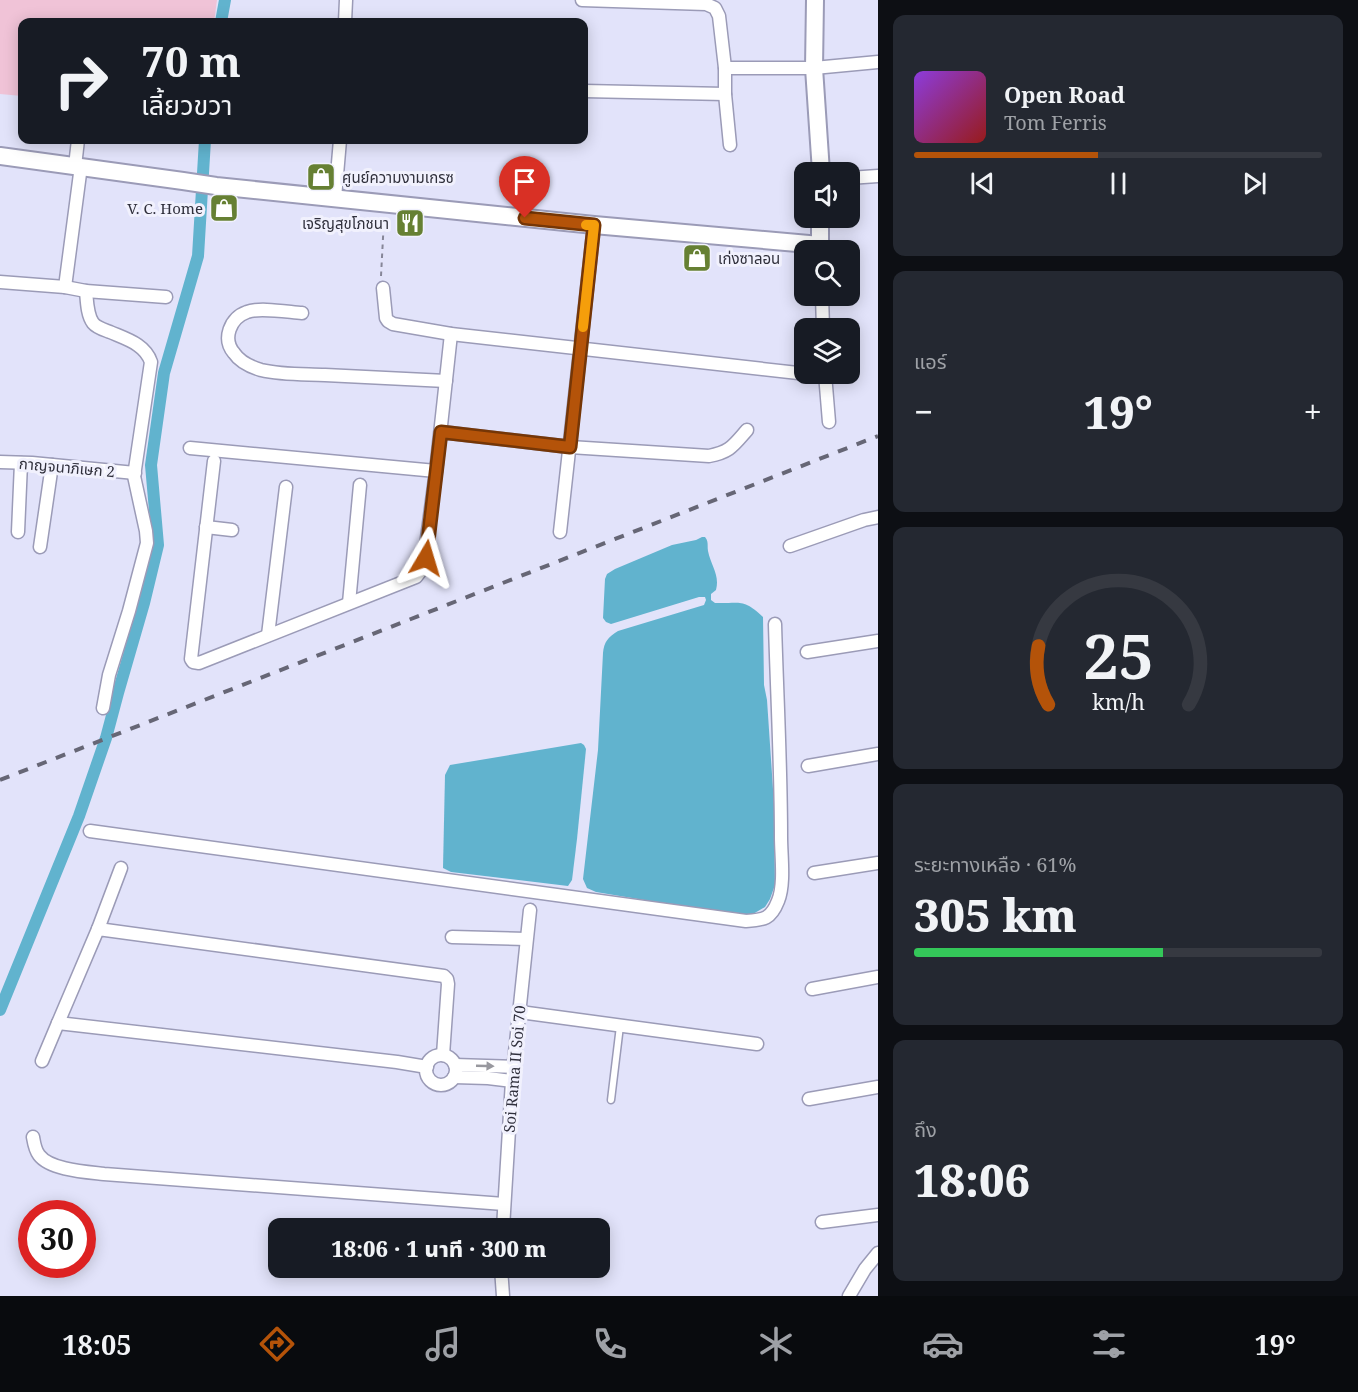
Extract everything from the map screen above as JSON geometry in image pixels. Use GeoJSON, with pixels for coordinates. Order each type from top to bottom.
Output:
{"type":"FeatureCollection","features":[{"type":"Feature","properties":{"kind":"street"},"geometry":{"type":"LineString","coordinates":[[345,18],[346,0]]}},
{"type":"Feature","properties":{"kind":"street"},"geometry":{"type":"LineString","coordinates":[[582,0],[706,4],[715,8],[719,16],[725,68],[730,145]]}},
{"type":"Feature","properties":{"kind":"street"},"geometry":{"type":"LineString","coordinates":[[815,0],[814,68],[820,162]]}},
{"type":"Feature","properties":{"kind":"street"},"geometry":{"type":"LineString","coordinates":[[725,68],[814,68],[878,62]]}},
{"type":"Feature","properties":{"kind":"street"},"geometry":{"type":"LineString","coordinates":[[588,92],[725,94]]}},
{"type":"Feature","properties":{"kind":"street"},"geometry":{"type":"LineString","coordinates":[[65,287],[78,166],[78,144]]}},
{"type":"Feature","properties":{"kind":"street"},"geometry":{"type":"LineString","coordinates":[[335,198],[340,144]]}},
{"type":"Feature","properties":{"kind":"street"},"geometry":{"type":"LineString","coordinates":[[0,156],[216,186],[794,245]]}},
{"type":"Feature","properties":{"kind":"street"},"geometry":{"type":"LineString","coordinates":[[860,177],[878,176]]}},
{"type":"Feature","properties":{"kind":"street"},"geometry":{"type":"LineString","coordinates":[[560,532],[594,225]]}},
{"type":"Feature","properties":{"kind":"street"},"geometry":{"type":"LineString","coordinates":[[0,282],[165,297]]}},
{"type":"Feature","properties":{"kind":"street"},"geometry":{"type":"LineString","coordinates":[[382,284],[386,318],[393,324],[452,334],[794,372]]}},
{"type":"Feature","properties":{"kind":"street"},"geometry":{"type":"LineString","coordinates":[[86,291],[89,315],[93,323],[132,341],[143,350],[151,362],[135,473],[135,482],[147,531],[147,543],[109,675],[103,708]]}},
{"type":"Feature","properties":{"kind":"street"},"geometry":{"type":"LineString","coordinates":[[302,313],[255,310],[241,315],[228,331],[232,352],[252,367],[280,373],[446,381]]}},
{"type":"Feature","properties":{"kind":"street"},"geometry":{"type":"LineString","coordinates":[[214,461],[190,659],[199,663],[417,577],[423,568],[452,334]]}},
{"type":"Feature","properties":{"kind":"street"},"geometry":{"type":"LineString","coordinates":[[826,384],[829,422]]}},
{"type":"Feature","properties":{"kind":"street"},"geometry":{"type":"LineString","coordinates":[[441,432],[570,447],[709,456],[721,454],[730,449],[747,430]]}},
{"type":"Feature","properties":{"kind":"street"},"geometry":{"type":"LineString","coordinates":[[190,448],[436,471]]}},
{"type":"Feature","properties":{"kind":"street","name":"กาญจนาภิเษก 2"},"geometry":{"type":"LineString","coordinates":[[0,462],[135,473]]}},
{"type":"Feature","properties":{"kind":"street"},"geometry":{"type":"LineString","coordinates":[[18,532],[21,463]]}},
{"type":"Feature","properties":{"kind":"street"},"geometry":{"type":"LineString","coordinates":[[40,547],[52,465]]}},
{"type":"Feature","properties":{"kind":"street"},"geometry":{"type":"LineString","coordinates":[[349,603],[360,485]]}},
{"type":"Feature","properties":{"kind":"street"},"geometry":{"type":"LineString","coordinates":[[268,635],[286,487]]}},
{"type":"Feature","properties":{"kind":"street"},"geometry":{"type":"LineString","coordinates":[[790,546],[878,517]]}},
{"type":"Feature","properties":{"kind":"street"},"geometry":{"type":"LineString","coordinates":[[206,527],[232,530]]}},
{"type":"Feature","properties":{"kind":"street"},"geometry":{"type":"LineString","coordinates":[[90,831],[746,921],[763,920],[771,914],[777,903],[781,882],[775,624]]}},
{"type":"Feature","properties":{"kind":"street"},"geometry":{"type":"LineString","coordinates":[[807,652],[878,641]]}},
{"type":"Feature","properties":{"kind":"street"},"geometry":{"type":"LineString","coordinates":[[808,766],[878,754]]}},
{"type":"Feature","properties":{"kind":"street"},"geometry":{"type":"LineString","coordinates":[[814,873],[878,863]]}},
{"type":"Feature","properties":{"kind":"street"},"geometry":{"type":"LineString","coordinates":[[42,1061],[98,929],[121,868]]}},
{"type":"Feature","properties":{"kind":"street","name":"Soi Rama II Soi 70"},"geometry":{"type":"LineString","coordinates":[[503,1218],[512,1081],[530,910]]}},
{"type":"Feature","properties":{"kind":"street"},"geometry":{"type":"LineString","coordinates":[[98,929],[444,976],[448,984],[443,1055]]}},
{"type":"Feature","properties":{"kind":"street"},"geometry":{"type":"LineString","coordinates":[[452,937],[526,939]]}},
{"type":"Feature","properties":{"kind":"street"},"geometry":{"type":"LineString","coordinates":[[812,989],[878,977]]}},
{"type":"Feature","properties":{"kind":"street"},"geometry":{"type":"LineString","coordinates":[[520,1012],[757,1044]]}},
{"type":"Feature","properties":{"kind":"street"},"geometry":{"type":"LineString","coordinates":[[58,1023],[427,1067]]}},
{"type":"Feature","properties":{"kind":"street"},"geometry":{"type":"LineString","coordinates":[[443,1055],[451,1058],[455,1071],[452,1081],[443,1084],[434,1083],[428,1076],[427,1067],[434,1057],[443,1055]]}},
{"type":"Feature","properties":{"kind":"street"},"geometry":{"type":"LineString","coordinates":[[455,1071],[514,1067]]}},
{"type":"Feature","properties":{"kind":"street"},"geometry":{"type":"LineString","coordinates":[[455,1071],[512,1081]]}},
{"type":"Feature","properties":{"kind":"street"},"geometry":{"type":"LineString","coordinates":[[809,1099],[878,1087]]}},
{"type":"Feature","properties":{"kind":"street"},"geometry":{"type":"LineString","coordinates":[[33,1137],[35,1148],[47,1162],[73,1170],[504,1204]]}},
{"type":"Feature","properties":{"kind":"street"},"geometry":{"type":"LineString","coordinates":[[822,1222],[878,1215]]}},
{"type":"Feature","properties":{"kind":"street"},"geometry":{"type":"LineString","coordinates":[[849,1296],[865,1269],[878,1253]]}},
{"type":"Feature","properties":{"kind":"street"},"geometry":{"type":"LineString","coordinates":[[502,1278],[503,1296]]}},
{"type":"Feature","properties":{"kind":"lane"},"geometry":{"type":"LineString","coordinates":[[611,1100],[620,1026]]}},
{"type":"Feature","properties":{"kind":"path"},"geometry":{"type":"LineString","coordinates":[[382,284],[385,204]]}},
{"type":"Feature","properties":{"kind":"shaded area"},"geometry":{"type":"Polygon","coordinates":[[[0,0],[217,0],[215,18],[18,18],[18,96],[0,94],[0,0]]]}},
{"type":"Feature","properties":{"kind":"water"},"geometry":{"type":"Polygon","coordinates":[[[702,537],[707,540],[717,580],[716,590],[711,594],[711,600],[715,603],[746,604],[763,617],[764,685],[774,804],[775,885],[765,907],[753,914],[734,915],[596,892],[587,888],[583,879],[598,750],[603,653],[606,643],[618,631],[704,605],[706,600],[705,597],[699,597],[611,624],[603,618],[605,579],[607,574],[615,569],[672,545],[702,537]]]}},
{"type":"Feature","properties":{"kind":"water"},"geometry":{"type":"Polygon","coordinates":[[[581,743],[586,749],[572,880],[568,886],[451,872],[443,868],[445,775],[450,765],[581,743]]]}},
{"type":"Feature","properties":{"kind":"waterway"},"geometry":{"type":"LineString","coordinates":[[222,18],[225,0]]}},
{"type":"Feature","properties":{"kind":"waterway"},"geometry":{"type":"LineString","coordinates":[[0,1010],[79,816],[106,738],[158,545],[151,465],[164,373],[198,256],[205,144]]}},
{"type":"Feature","properties":{"kind":"railway"},"geometry":{"type":"LineString","coordinates":[[0,780],[878,436]]}},
{"type":"Feature","properties":{"kind":"slow traffic"},"geometry":{"type":"LineString","coordinates":[[583,327],[594,225],[586,225]]}},
{"type":"Feature","properties":{"kind":"place","name":"ศูนย์ความงามเกรซ"},"geometry":{"type":"Point","coordinates":[321,177]}},
{"type":"Feature","properties":{"kind":"place","name":"V. C. Home"},"geometry":{"type":"Point","coordinates":[224,208]}},
{"type":"Feature","properties":{"kind":"place","name":"เจริญสุขโภชนา"},"geometry":{"type":"Point","coordinates":[410,223]}},
{"type":"Feature","properties":{"kind":"place","name":"เก่งซาลอน"},"geometry":{"type":"Point","coordinates":[697,258]}},
{"type":"Feature","properties":{"kind":"route"},"geometry":{"type":"LineString","coordinates":[[426,558],[441,432],[570,447],[594,225],[525,218]]}}]}
